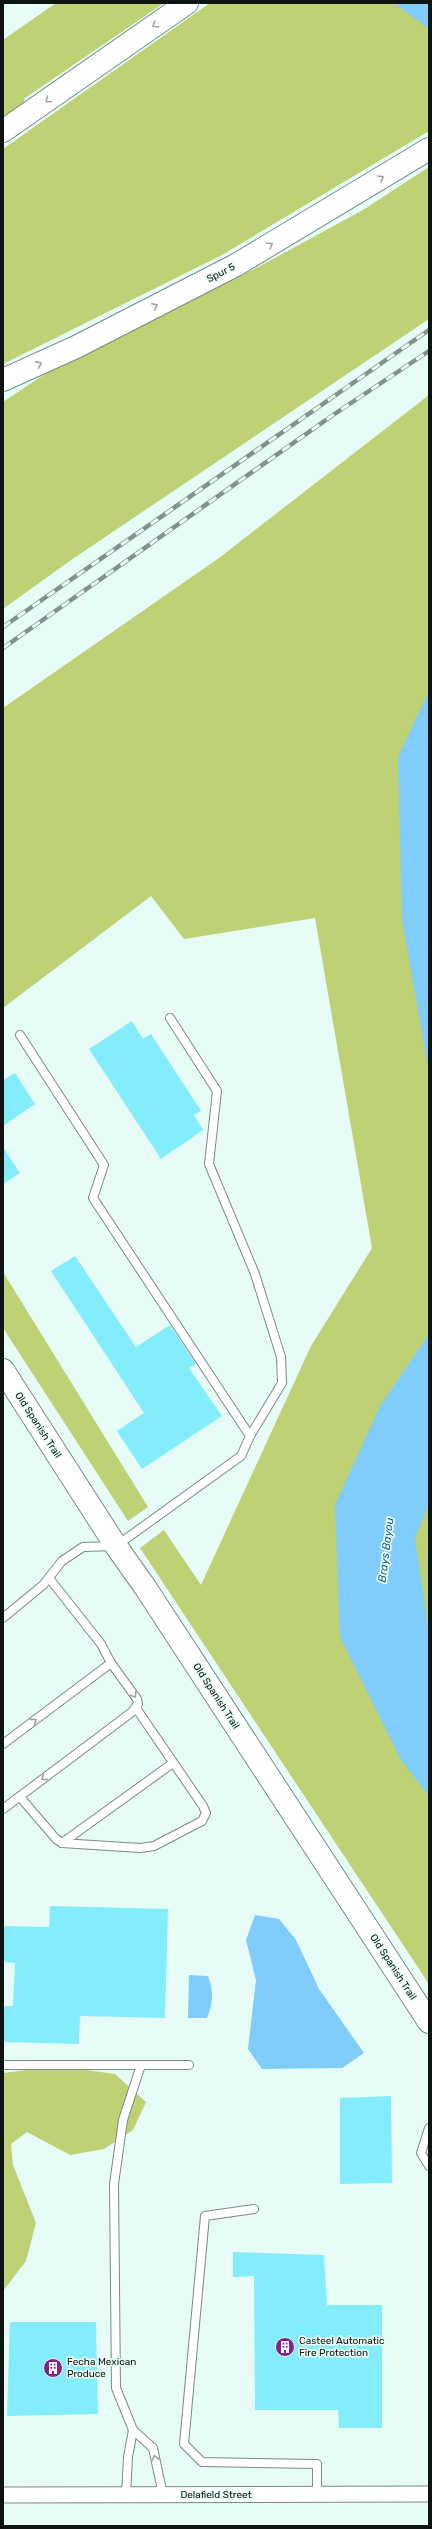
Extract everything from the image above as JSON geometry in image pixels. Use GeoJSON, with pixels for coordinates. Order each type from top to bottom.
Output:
{"type":"FeatureCollection","features":[{"type":"Feature","properties":{"kind":"main road"},"geometry":{"type":"LineString","coordinates":[[3,131],[187,3]]}},
{"type":"Feature","properties":{"kind":"main road","name":"Spur 5"},"geometry":{"type":"LineString","coordinates":[[3,380],[76,347],[236,265],[427,150]]}},
{"type":"Feature","properties":{"kind":"main road","name":"Old Spanish Trail"},"geometry":{"type":"LineString","coordinates":[[3,1370],[116,1546],[145,1587],[429,2022]]}},
{"type":"Feature","properties":{"kind":"street","name":"Delafield Street"},"geometry":{"type":"LineString","coordinates":[[3,2495],[429,2494]]}},
{"type":"Feature","properties":{"kind":"lane"},"geometry":{"type":"LineString","coordinates":[[3,1618],[49,1578],[62,1561],[83,1547],[116,1546],[241,1456],[250,1436],[282,1383],[281,1357],[255,1274],[209,1164],[217,1091],[170,1018]]}},
{"type":"Feature","properties":{"kind":"lane"},"geometry":{"type":"LineString","coordinates":[[20,1035],[104,1165],[93,1198],[250,1436]]}},
{"type":"Feature","properties":{"kind":"lane"},"geometry":{"type":"LineString","coordinates":[[20,1797],[56,1839],[62,1843],[140,1848],[154,1846],[202,1821],[206,1813],[203,1806],[136,1708],[137,1699],[111,1663],[101,1644],[49,1578]]}},
{"type":"Feature","properties":{"kind":"lane"},"geometry":{"type":"LineString","coordinates":[[3,1744],[111,1663]]}},
{"type":"Feature","properties":{"kind":"lane"},"geometry":{"type":"LineString","coordinates":[[3,1809],[136,1708]]}},
{"type":"Feature","properties":{"kind":"lane"},"geometry":{"type":"LineString","coordinates":[[62,1843],[174,1763]]}},
{"type":"Feature","properties":{"kind":"lane"},"geometry":{"type":"LineString","coordinates":[[3,2065],[189,2065]]}},
{"type":"Feature","properties":{"kind":"lane"},"geometry":{"type":"LineString","coordinates":[[141,2065],[123,2120],[114,2184],[116,2388],[133,2430],[152,2448],[163,2495]]}},
{"type":"Feature","properties":{"kind":"lane"},"geometry":{"type":"LineString","coordinates":[[429,2128],[421,2153],[429,2166]]}},
{"type":"Feature","properties":{"kind":"lane"},"geometry":{"type":"LineString","coordinates":[[254,2209],[205,2216],[184,2444],[202,2462],[317,2464],[317,2494]]}},
{"type":"Feature","properties":{"kind":"lane"},"geometry":{"type":"LineString","coordinates":[[126,2495],[128,2457],[133,2430]]}},
{"type":"Feature","properties":{"kind":"green space"},"geometry":{"type":"Polygon","coordinates":[[[56,3],[164,3],[25,98],[23,104],[3,118],[3,40],[56,3]]]}},
{"type":"Feature","properties":{"kind":"green space"},"geometry":{"type":"Polygon","coordinates":[[[210,3],[429,3],[429,131],[222,255],[3,364],[3,149],[210,3]]]}},
{"type":"Feature","properties":{"kind":"green space"},"geometry":{"type":"Polygon","coordinates":[[[429,167],[429,319],[71,560],[3,609],[3,402],[60,364],[260,266],[363,210],[429,167]]]}},
{"type":"Feature","properties":{"kind":"green space"},"geometry":{"type":"Polygon","coordinates":[[[429,395],[429,1984],[140,1548],[164,1530],[201,1585],[311,1346],[372,1248],[315,918],[184,939],[151,896],[3,1008],[3,708],[219,558],[429,395]]]}},
{"type":"Feature","properties":{"kind":"green space"},"geometry":{"type":"Polygon","coordinates":[[[3,1272],[148,1507],[128,1521],[3,1328],[3,1272]]]}},
{"type":"Feature","properties":{"kind":"green space"},"geometry":{"type":"Polygon","coordinates":[[[58,2066],[115,2074],[146,2102],[133,2130],[104,2149],[70,2155],[27,2132],[11,2144],[13,2165],[36,2223],[26,2261],[3,2291],[3,2073],[58,2066]]]}},
{"type":"Feature","properties":{"kind":"water"},"geometry":{"type":"Polygon","coordinates":[[[394,3],[429,3],[429,29],[394,3]]]}},
{"type":"Feature","properties":{"kind":"water"},"geometry":{"type":"Polygon","coordinates":[[[429,691],[429,1072],[402,919],[398,757],[429,691]]]}},
{"type":"Feature","properties":{"kind":"water","name":"Brays Bayou"},"geometry":{"type":"Polygon","coordinates":[[[429,1334],[429,1505],[415,1538],[429,1632],[429,1796],[401,1760],[340,1637],[335,1505],[380,1406],[429,1334]]]}},
{"type":"Feature","properties":{"kind":"water"},"geometry":{"type":"Polygon","coordinates":[[[255,1915],[279,1919],[296,1940],[319,1989],[364,2053],[342,2068],[262,2069],[248,2049],[256,1980],[246,1940],[255,1915]]]}},
{"type":"Feature","properties":{"kind":"water"},"geometry":{"type":"Polygon","coordinates":[[[189,1975],[208,1976],[212,1997],[211,2007],[207,2018],[188,2018],[189,1975]]]}},
{"type":"Feature","properties":{"kind":"building"},"geometry":{"type":"Polygon","coordinates":[[[132,1021],[143,1039],[151,1034],[201,1111],[194,1115],[203,1130],[161,1159],[89,1049],[132,1021]]]}},
{"type":"Feature","properties":{"kind":"building"},"geometry":{"type":"Polygon","coordinates":[[[15,1073],[35,1104],[3,1126],[3,1080],[15,1073]]]}},
{"type":"Feature","properties":{"kind":"building"},"geometry":{"type":"Polygon","coordinates":[[[3,1147],[20,1173],[3,1184],[3,1147]]]}},
{"type":"Feature","properties":{"kind":"building"},"geometry":{"type":"Polygon","coordinates":[[[75,1256],[136,1347],[170,1325],[196,1364],[189,1368],[222,1416],[142,1469],[117,1431],[144,1413],[51,1271],[75,1256]]]}},
{"type":"Feature","properties":{"kind":"building"},"geometry":{"type":"Polygon","coordinates":[[[50,1906],[168,1909],[165,2018],[80,2016],[79,2044],[3,2042],[3,2006],[13,2006],[15,1963],[3,1962],[3,1926],[49,1927],[50,1906]]]}},
{"type":"Feature","properties":{"kind":"building"},"geometry":{"type":"Polygon","coordinates":[[[391,2096],[392,2183],[340,2184],[340,2098],[391,2096]]]}},
{"type":"Feature","properties":{"kind":"building"},"geometry":{"type":"Polygon","coordinates":[[[233,2252],[324,2255],[327,2305],[382,2305],[382,2428],[339,2428],[338,2410],[255,2410],[254,2276],[233,2277],[233,2252]]]}},
{"type":"Feature","properties":{"kind":"building","name":"Fecha Mexican Produce"},"geometry":{"type":"Polygon","coordinates":[[[10,2322],[96,2322],[98,2414],[7,2416],[10,2322]]]}},
{"type":"Feature","properties":{"kind":"railway"},"geometry":{"type":"LineString","coordinates":[[3,627],[429,330]]}},
{"type":"Feature","properties":{"kind":"railway"},"geometry":{"type":"LineString","coordinates":[[3,648],[333,415],[429,351]]}},
{"type":"Feature","properties":{"kind":"place","name":"Casteel Automatic Fire Protection"},"geometry":{"type":"Point","coordinates":[285,2347]}},
{"type":"Feature","properties":{"kind":"place","name":"Fecha Mexican Produce"},"geometry":{"type":"Point","coordinates":[53,2368]}}]}
